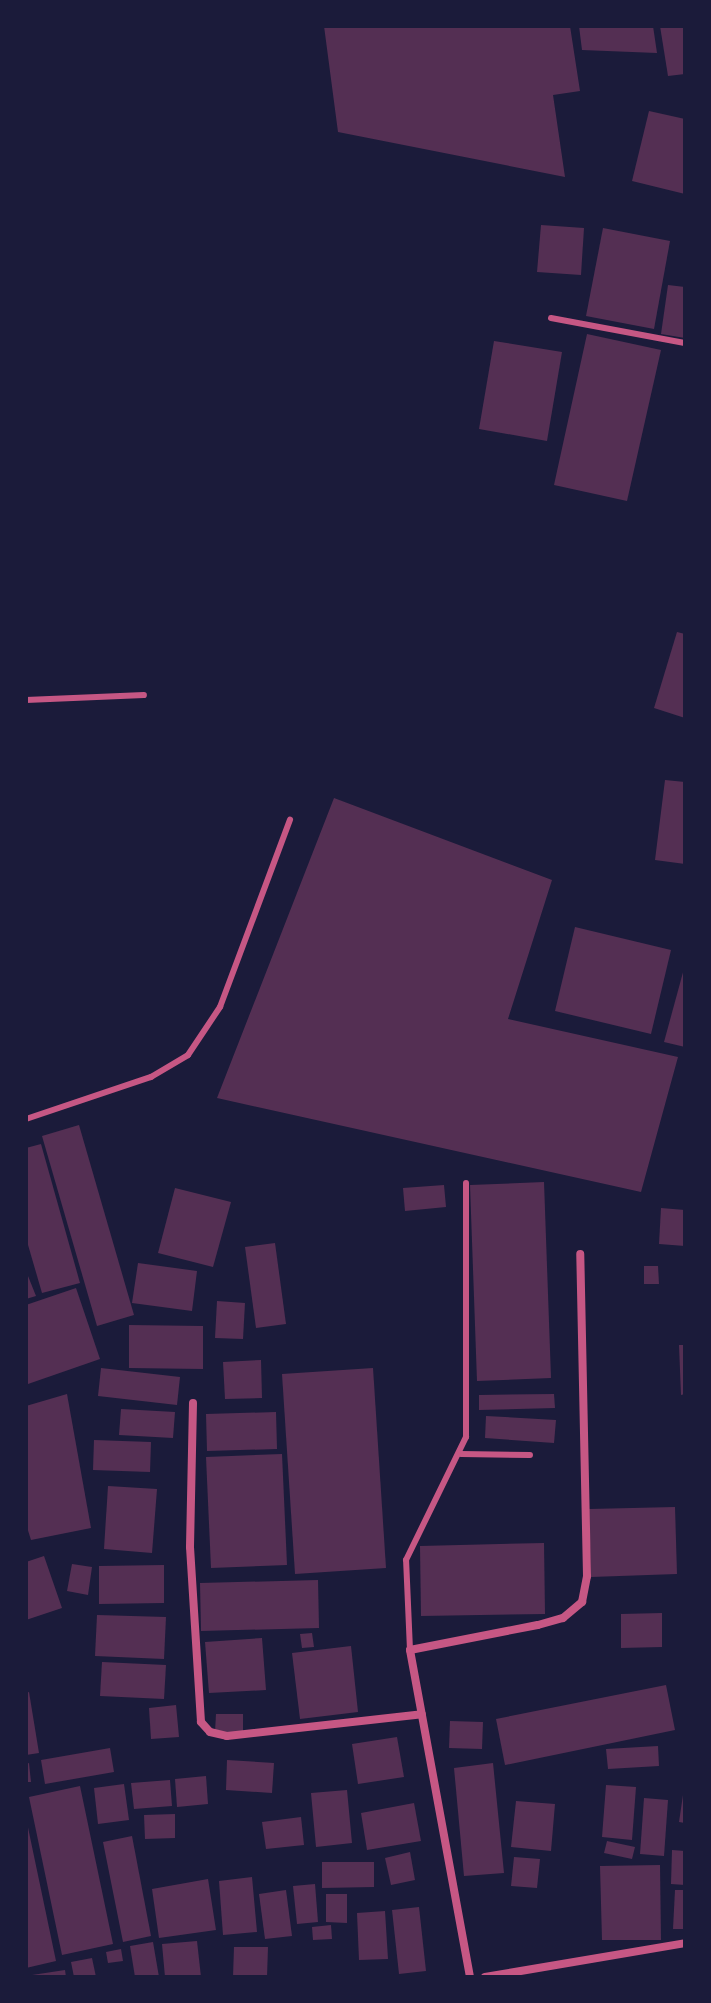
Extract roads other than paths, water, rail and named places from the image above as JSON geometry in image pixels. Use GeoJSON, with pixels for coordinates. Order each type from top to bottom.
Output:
{"type":"FeatureCollection","features":[{"type":"Feature","properties":{"kind":"street"},"geometry":{"type":"LineString","coordinates":[[470,1977],[410,1650],[538,1625],[563,1618],[582,1602],[587,1576],[580,1254]]}},
{"type":"Feature","properties":{"kind":"street"},"geometry":{"type":"LineString","coordinates":[[193,1403],[190,1547],[201,1722],[210,1732],[227,1736],[422,1714]]}},
{"type":"Feature","properties":{"kind":"street"},"geometry":{"type":"LineString","coordinates":[[485,1977],[685,1943]]}},
{"type":"Feature","properties":{"kind":"lane"},"geometry":{"type":"LineString","coordinates":[[551,318],[685,343]]}},
{"type":"Feature","properties":{"kind":"lane"},"geometry":{"type":"LineString","coordinates":[[26,700],[144,695]]}},
{"type":"Feature","properties":{"kind":"lane"},"geometry":{"type":"LineString","coordinates":[[26,1119],[151,1077],[188,1055],[220,1007],[290,820]]}},
{"type":"Feature","properties":{"kind":"lane"},"geometry":{"type":"LineString","coordinates":[[410,1650],[406,1560],[418,1528],[461,1454],[469,1407],[466,1183]]}},
{"type":"Feature","properties":{"kind":"lane"},"geometry":{"type":"LineString","coordinates":[[461,1454],[530,1455]]}}]}
